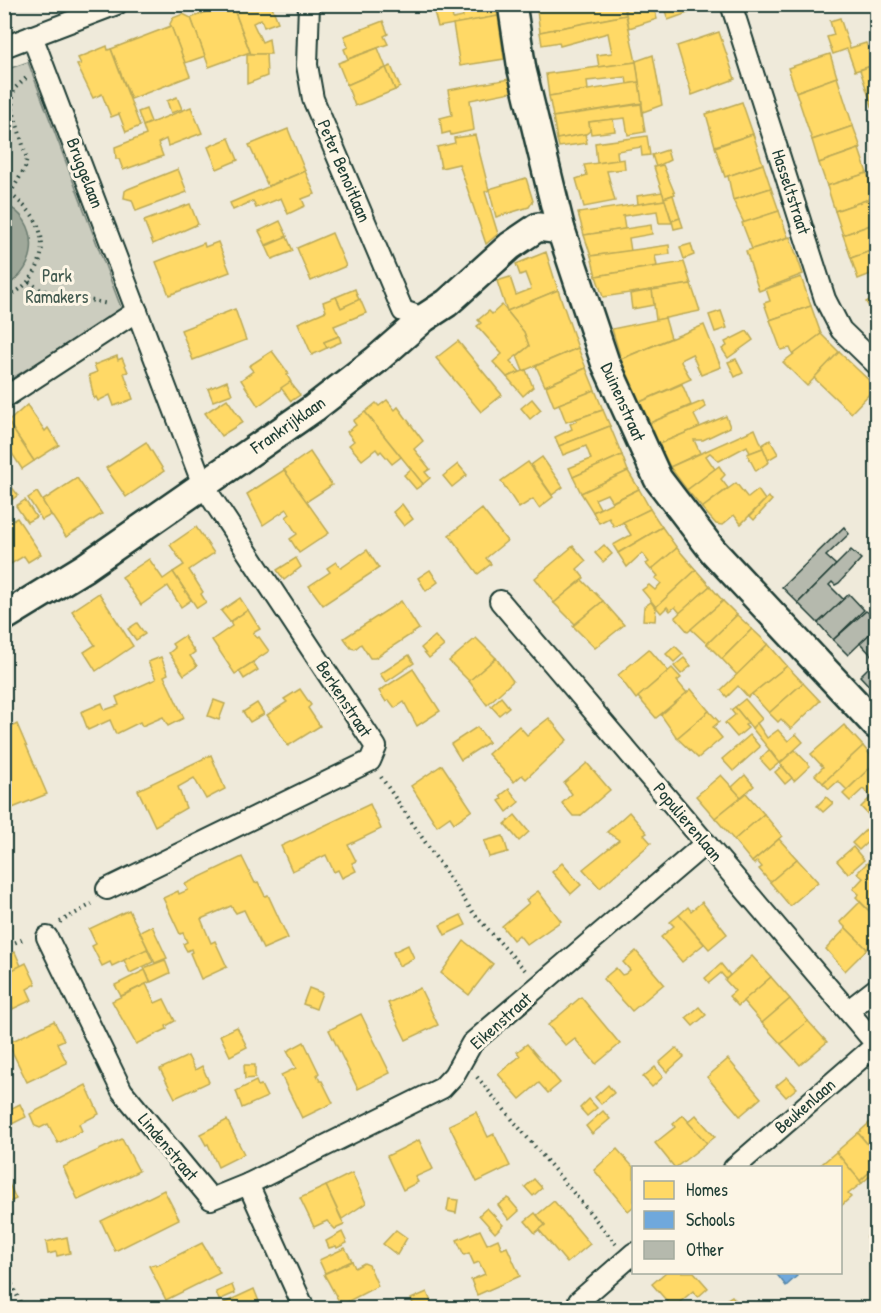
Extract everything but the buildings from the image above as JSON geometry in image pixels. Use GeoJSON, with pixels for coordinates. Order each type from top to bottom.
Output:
{"type":"FeatureCollection","features":[{"type":"Feature","properties":{"kind":"street","name":"Peter Benoitlaan"},"geometry":{"type":"LineString","coordinates":[[309,4],[307,66],[313,99],[403,311],[424,318]]}},
{"type":"Feature","properties":{"kind":"street","name":"Duinenstraat"},"geometry":{"type":"LineString","coordinates":[[512,4],[522,70],[561,230],[605,362],[658,479],[713,550],[876,725]]}},
{"type":"Feature","properties":{"kind":"street","name":"Hasseltstraat"},"geometry":{"type":"LineString","coordinates":[[731,4],[825,299],[841,330],[876,364]]}},
{"type":"Feature","properties":{"kind":"street"},"geometry":{"type":"LineString","coordinates":[[4,47],[115,5]]}},
{"type":"Feature","properties":{"kind":"street","name":"Bruggelaan"},"geometry":{"type":"LineString","coordinates":[[32,36],[203,484]]}},
{"type":"Feature","properties":{"kind":"street","name":"Frankrijklaan"},"geometry":{"type":"LineString","coordinates":[[4,617],[84,568],[314,408],[376,360],[424,318],[447,303],[510,246],[538,227],[561,230]]}},
{"type":"Feature","properties":{"kind":"street"},"geometry":{"type":"LineString","coordinates":[[4,398],[134,303]]}},
{"type":"Feature","properties":{"kind":"street","name":"Berkenstraat"},"geometry":{"type":"LineString","coordinates":[[107,889],[370,761],[376,747],[203,484]]}},
{"type":"Feature","properties":{"kind":"street","name":"Populierenlaan"},"geometry":{"type":"LineString","coordinates":[[500,601],[849,1010],[876,1045]]}},
{"type":"Feature","properties":{"kind":"street","name":"Eikenstraat"},"geometry":{"type":"LineString","coordinates":[[248,1184],[435,1093],[454,1076],[472,1043],[706,843]]}},
{"type":"Feature","properties":{"kind":"street","name":"Lindenstraat"},"geometry":{"type":"LineString","coordinates":[[47,937],[122,1091],[211,1199],[248,1184]]}},
{"type":"Feature","properties":{"kind":"street"},"geometry":{"type":"LineString","coordinates":[[849,1010],[876,989]]}},
{"type":"Feature","properties":{"kind":"street","name":"Beukenlaan"},"geometry":{"type":"LineString","coordinates":[[735,1166],[876,1045]]}},
{"type":"Feature","properties":{"kind":"street"},"geometry":{"type":"LineString","coordinates":[[248,1184],[304,1308]]}},
{"type":"Feature","properties":{"kind":"street"},"geometry":{"type":"LineString","coordinates":[[579,1301],[631,1256]]}},
{"type":"Feature","properties":{"kind":"path"},"geometry":{"type":"LineString","coordinates":[[10,194],[25,168],[27,159],[12,107],[14,88],[32,72],[45,68]]}},
{"type":"Feature","properties":{"kind":"path"},"geometry":{"type":"LineString","coordinates":[[4,193],[10,194],[35,216],[42,231],[41,260],[28,282],[4,298]]}},
{"type":"Feature","properties":{"kind":"path"},"geometry":{"type":"LineString","coordinates":[[28,282],[41,290],[106,304],[134,303]]}},
{"type":"Feature","properties":{"kind":"path"},"geometry":{"type":"LineString","coordinates":[[370,761],[474,914],[540,986]]}},
{"type":"Feature","properties":{"kind":"path"},"geometry":{"type":"LineString","coordinates":[[463,1060],[631,1256]]}},
{"type":"Feature","properties":{"kind":"path"},"geometry":{"type":"LineString","coordinates":[[4,1268],[23,1308]]}},
{"type":"Feature","properties":{"kind":"green space","name":"Park Ramakers"},"geometry":{"type":"Polygon","coordinates":[[[28,62],[122,310],[5,383],[5,70],[28,62]]]}},
{"type":"Feature","properties":{"kind":"shaded area"},"geometry":{"type":"Polygon","coordinates":[[[4,204],[16,211],[25,221],[32,245],[25,269],[5,286],[4,204]]]}}]}
